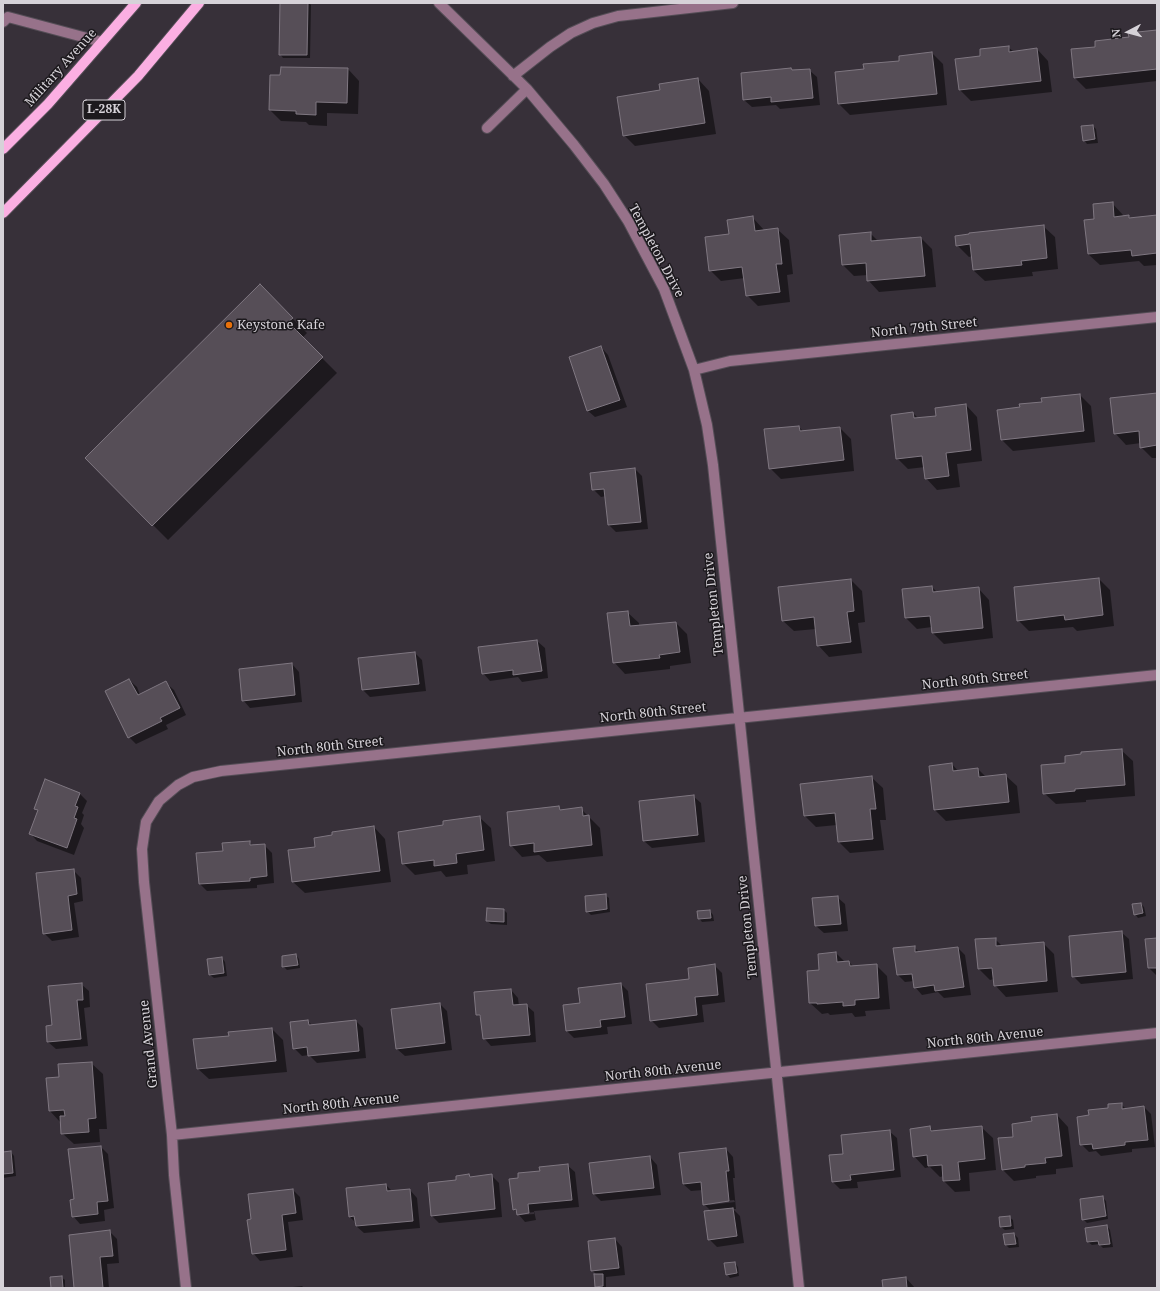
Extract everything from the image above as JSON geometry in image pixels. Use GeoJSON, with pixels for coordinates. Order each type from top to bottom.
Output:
{"type":"FeatureCollection","features":[{"type":"Feature","properties":{"kind":"main road","name":"Military Avenue"},"geometry":{"type":"LineString","coordinates":[[3,149],[48,104],[102,42],[130,7],[136,3]]}},
{"type":"Feature","properties":{"kind":"main road","name":"L-28K"},"geometry":{"type":"LineString","coordinates":[[3,213],[138,76],[199,3]]}},
{"type":"Feature","properties":{"kind":"street","name":"Templeton Drive"},"geometry":{"type":"LineString","coordinates":[[439,3],[527,89],[574,145],[604,184],[628,221],[664,289],[694,370],[707,425],[713,465],[799,1288]]}},
{"type":"Feature","properties":{"kind":"street"},"geometry":{"type":"LineString","coordinates":[[514,76],[550,47],[571,33],[593,23],[618,16],[733,3]]}},
{"type":"Feature","properties":{"kind":"street"},"geometry":{"type":"LineString","coordinates":[[5,17],[102,42]]}},
{"type":"Feature","properties":{"kind":"street"},"geometry":{"type":"LineString","coordinates":[[486,128],[527,89]]}},
{"type":"Feature","properties":{"kind":"street","name":"North 79th Street"},"geometry":{"type":"LineString","coordinates":[[694,370],[730,361],[1157,317]]}},
{"type":"Feature","properties":{"kind":"street","name":"North 80th Street"},"geometry":{"type":"LineString","coordinates":[[159,801],[178,785],[193,777],[221,771],[1157,675]]}},
{"type":"Feature","properties":{"kind":"street","name":"Grand Avenue"},"geometry":{"type":"LineString","coordinates":[[159,801],[146,822],[142,849],[144,882],[172,1134],[174,1175],[186,1288]]}},
{"type":"Feature","properties":{"kind":"street","name":"North 80th Avenue"},"geometry":{"type":"LineString","coordinates":[[172,1134],[1157,1033]]}},
{"type":"Feature","properties":{"kind":"building"},"geometry":{"type":"Polygon","coordinates":[[[280,3],[308,3],[307,55],[279,55],[280,3]]]}},
{"type":"Feature","properties":{"kind":"building"},"geometry":{"type":"Polygon","coordinates":[[[1157,30],[1157,69],[1074,78],[1071,49],[1095,47],[1095,41],[1129,37],[1128,33],[1157,30]]]}},
{"type":"Feature","properties":{"kind":"building"},"geometry":{"type":"Polygon","coordinates":[[[1009,46],[1009,52],[1037,48],[1041,81],[959,90],[955,59],[980,56],[980,49],[1009,46]]]}},
{"type":"Feature","properties":{"kind":"building"},"geometry":{"type":"Polygon","coordinates":[[[932,52],[937,94],[838,104],[835,72],[864,69],[863,64],[899,61],[899,56],[932,52]]]}},
{"type":"Feature","properties":{"kind":"building"},"geometry":{"type":"Polygon","coordinates":[[[281,67],[348,68],[347,103],[316,102],[316,115],[296,114],[296,111],[269,110],[270,75],[280,75],[281,67]]]}},
{"type":"Feature","properties":{"kind":"building"},"geometry":{"type":"Polygon","coordinates":[[[791,68],[792,70],[810,69],[813,98],[771,102],[771,97],[743,100],[741,73],[791,68]]]}},
{"type":"Feature","properties":{"kind":"building"},"geometry":{"type":"Polygon","coordinates":[[[698,78],[705,123],[623,136],[617,97],[660,90],[659,84],[698,78]]]}},
{"type":"Feature","properties":{"kind":"building"},"geometry":{"type":"Polygon","coordinates":[[[1093,125],[1095,139],[1083,141],[1081,126],[1093,125]]]}},
{"type":"Feature","properties":{"kind":"building"},"geometry":{"type":"Polygon","coordinates":[[[1113,202],[1114,217],[1129,215],[1129,218],[1157,215],[1157,253],[1132,256],[1131,250],[1088,254],[1084,220],[1094,219],[1093,204],[1113,202]]]}},
{"type":"Feature","properties":{"kind":"building"},"geometry":{"type":"Polygon","coordinates":[[[753,216],[755,231],[778,228],[782,264],[776,264],[780,292],[746,296],[742,267],[709,271],[705,237],[729,234],[727,220],[753,216]]]}},
{"type":"Feature","properties":{"kind":"building"},"geometry":{"type":"Polygon","coordinates":[[[1044,225],[1047,258],[1021,261],[1022,265],[973,270],[970,244],[956,246],[955,236],[969,233],[1044,225]]]}},
{"type":"Feature","properties":{"kind":"building"},"geometry":{"type":"Polygon","coordinates":[[[871,232],[871,241],[921,237],[925,276],[867,281],[866,263],[842,265],[839,235],[871,232]]]}},
{"type":"Feature","properties":{"kind":"building"},"geometry":{"type":"Polygon","coordinates":[[[260,284],[293,318],[288,322],[323,357],[152,526],[85,458],[260,284]]]}},
{"type":"Feature","properties":{"kind":"building"},"geometry":{"type":"Polygon","coordinates":[[[601,346],[620,400],[587,411],[569,357],[601,346]]]}},
{"type":"Feature","properties":{"kind":"building"},"geometry":{"type":"Polygon","coordinates":[[[1157,393],[1157,445],[1140,448],[1139,431],[1114,434],[1110,398],[1157,393]]]}},
{"type":"Feature","properties":{"kind":"building"},"geometry":{"type":"Polygon","coordinates":[[[1080,394],[1084,431],[1001,440],[997,410],[1020,407],[1019,404],[1042,402],[1041,398],[1080,394]]]}},
{"type":"Feature","properties":{"kind":"building"},"geometry":{"type":"Polygon","coordinates":[[[966,404],[971,450],[946,453],[949,476],[925,479],[922,456],[896,459],[891,415],[913,412],[914,418],[936,416],[935,408],[966,404]]]}},
{"type":"Feature","properties":{"kind":"building"},"geometry":{"type":"Polygon","coordinates":[[[799,426],[800,431],[840,427],[844,460],[769,469],[764,429],[799,426]]]}},
{"type":"Feature","properties":{"kind":"building"},"geometry":{"type":"Polygon","coordinates":[[[635,468],[641,522],[608,525],[604,489],[592,490],[590,473],[635,468]]]}},
{"type":"Feature","properties":{"kind":"building"},"geometry":{"type":"Polygon","coordinates":[[[1099,578],[1103,615],[1065,620],[1064,615],[1017,621],[1014,587],[1099,578]]]}},
{"type":"Feature","properties":{"kind":"building"},"geometry":{"type":"Polygon","coordinates":[[[851,579],[854,611],[847,612],[851,642],[817,646],[814,617],[782,621],[778,587],[851,579]]]}},
{"type":"Feature","properties":{"kind":"building"},"geometry":{"type":"Polygon","coordinates":[[[932,586],[933,592],[979,587],[983,628],[932,633],[930,616],[905,618],[902,589],[932,586]]]}},
{"type":"Feature","properties":{"kind":"building"},"geometry":{"type":"Polygon","coordinates":[[[628,611],[630,626],[676,622],[680,652],[659,655],[660,658],[613,663],[607,613],[628,611]]]}},
{"type":"Feature","properties":{"kind":"building"},"geometry":{"type":"Polygon","coordinates":[[[537,640],[542,671],[513,675],[513,670],[482,674],[478,647],[537,640]]]}},
{"type":"Feature","properties":{"kind":"building"},"geometry":{"type":"Polygon","coordinates":[[[415,652],[419,684],[362,690],[358,658],[415,652]]]}},
{"type":"Feature","properties":{"kind":"building"},"geometry":{"type":"Polygon","coordinates":[[[292,663],[295,695],[242,701],[239,669],[292,663]]]}},
{"type":"Feature","properties":{"kind":"building"},"geometry":{"type":"Polygon","coordinates":[[[129,679],[138,695],[166,681],[180,708],[160,718],[162,721],[128,738],[105,691],[129,679]]]}},
{"type":"Feature","properties":{"kind":"building"},"geometry":{"type":"Polygon","coordinates":[[[1122,749],[1125,785],[1075,789],[1075,791],[1043,794],[1041,765],[1065,763],[1065,756],[1081,754],[1081,752],[1122,749]]]}},
{"type":"Feature","properties":{"kind":"building"},"geometry":{"type":"Polygon","coordinates":[[[952,763],[953,771],[978,768],[979,777],[1006,774],[1009,802],[934,810],[929,766],[952,763]]]}},
{"type":"Feature","properties":{"kind":"building"},"geometry":{"type":"Polygon","coordinates":[[[872,776],[876,809],[870,809],[873,839],[838,842],[835,813],[804,816],[800,784],[872,776]]]}},
{"type":"Feature","properties":{"kind":"building"},"geometry":{"type":"Polygon","coordinates":[[[45,779],[80,793],[75,806],[78,807],[74,818],[77,819],[67,848],[29,834],[38,810],[34,809],[45,779]]]}},
{"type":"Feature","properties":{"kind":"building"},"geometry":{"type":"Polygon","coordinates":[[[694,795],[698,835],[643,841],[639,801],[694,795]]]}},
{"type":"Feature","properties":{"kind":"building"},"geometry":{"type":"Polygon","coordinates":[[[559,806],[560,810],[582,807],[583,816],[589,815],[592,845],[534,852],[534,843],[510,846],[507,812],[559,806]]]}},
{"type":"Feature","properties":{"kind":"building"},"geometry":{"type":"Polygon","coordinates":[[[480,816],[484,850],[456,854],[457,863],[434,866],[434,860],[402,864],[398,832],[443,825],[443,821],[480,816]]]}},
{"type":"Feature","properties":{"kind":"building"},"geometry":{"type":"Polygon","coordinates":[[[374,826],[380,871],[292,882],[288,850],[315,847],[314,838],[332,835],[332,832],[374,826]]]}},
{"type":"Feature","properties":{"kind":"building"},"geometry":{"type":"Polygon","coordinates":[[[250,841],[250,845],[265,844],[267,876],[250,878],[250,881],[199,884],[196,853],[223,851],[222,843],[250,841]]]}},
{"type":"Feature","properties":{"kind":"building"},"geometry":{"type":"Polygon","coordinates":[[[74,869],[77,894],[68,896],[72,930],[43,934],[36,873],[74,869]]]}},
{"type":"Feature","properties":{"kind":"building"},"geometry":{"type":"Polygon","coordinates":[[[606,894],[607,909],[586,912],[585,896],[606,894]]]}},
{"type":"Feature","properties":{"kind":"building"},"geometry":{"type":"Polygon","coordinates":[[[838,896],[841,924],[815,926],[812,898],[838,896]]]}},
{"type":"Feature","properties":{"kind":"building"},"geometry":{"type":"Polygon","coordinates":[[[1141,903],[1143,913],[1134,915],[1132,904],[1141,903]]]}},
{"type":"Feature","properties":{"kind":"building"},"geometry":{"type":"Polygon","coordinates":[[[487,908],[504,909],[504,922],[486,921],[487,908]]]}},
{"type":"Feature","properties":{"kind":"building"},"geometry":{"type":"Polygon","coordinates":[[[710,910],[711,918],[698,919],[697,911],[710,910]]]}},
{"type":"Feature","properties":{"kind":"building"},"geometry":{"type":"Polygon","coordinates":[[[1122,931],[1126,972],[1072,977],[1069,936],[1122,931]]]}},
{"type":"Feature","properties":{"kind":"building"},"geometry":{"type":"Polygon","coordinates":[[[996,938],[996,946],[1044,942],[1047,981],[994,986],[992,968],[978,969],[975,939],[996,938]]]}},
{"type":"Feature","properties":{"kind":"building"},"geometry":{"type":"Polygon","coordinates":[[[1157,938],[1157,968],[1148,968],[1145,939],[1157,938]]]}},
{"type":"Feature","properties":{"kind":"building"},"geometry":{"type":"Polygon","coordinates":[[[915,946],[915,952],[958,947],[964,987],[935,991],[934,985],[914,988],[912,974],[897,975],[893,948],[915,946]]]}},
{"type":"Feature","properties":{"kind":"building"},"geometry":{"type":"Polygon","coordinates":[[[836,952],[837,962],[849,961],[850,966],[877,964],[879,998],[855,1000],[855,1005],[843,1006],[843,1002],[817,1004],[809,1003],[807,971],[819,970],[818,954],[836,952]]]}},
{"type":"Feature","properties":{"kind":"building"},"geometry":{"type":"Polygon","coordinates":[[[296,954],[298,965],[282,967],[282,956],[296,954]]]}},
{"type":"Feature","properties":{"kind":"building"},"geometry":{"type":"Polygon","coordinates":[[[222,957],[224,973],[209,975],[207,959],[222,957]]]}},
{"type":"Feature","properties":{"kind":"building"},"geometry":{"type":"Polygon","coordinates":[[[715,964],[718,995],[695,997],[697,1015],[650,1021],[646,984],[689,979],[688,968],[715,964]]]}},
{"type":"Feature","properties":{"kind":"building"},"geometry":{"type":"Polygon","coordinates":[[[82,983],[83,1000],[77,1000],[81,1039],[47,1042],[46,1026],[52,1025],[48,986],[82,983]]]}},
{"type":"Feature","properties":{"kind":"building"},"geometry":{"type":"Polygon","coordinates":[[[621,983],[625,1017],[600,1020],[601,1027],[566,1031],[563,1005],[580,1003],[578,988],[621,983]]]}},
{"type":"Feature","properties":{"kind":"building"},"geometry":{"type":"Polygon","coordinates":[[[511,989],[513,1005],[527,1004],[530,1035],[483,1039],[480,1015],[476,1015],[474,992],[511,989]]]}},
{"type":"Feature","properties":{"kind":"building"},"geometry":{"type":"Polygon","coordinates":[[[440,1003],[445,1043],[396,1049],[391,1009],[440,1003]]]}},
{"type":"Feature","properties":{"kind":"building"},"geometry":{"type":"Polygon","coordinates":[[[308,1020],[309,1025],[356,1020],[359,1051],[308,1056],[307,1047],[293,1049],[290,1022],[308,1020]]]}},
{"type":"Feature","properties":{"kind":"building"},"geometry":{"type":"Polygon","coordinates":[[[272,1028],[276,1061],[197,1069],[193,1039],[229,1036],[228,1032],[272,1028]]]}},
{"type":"Feature","properties":{"kind":"building"},"geometry":{"type":"Polygon","coordinates":[[[92,1062],[96,1118],[88,1119],[89,1132],[61,1134],[60,1116],[65,1116],[64,1110],[49,1111],[46,1078],[59,1077],[58,1064],[92,1062]]]}},
{"type":"Feature","properties":{"kind":"building"},"geometry":{"type":"Polygon","coordinates":[[[1122,1103],[1122,1109],[1144,1106],[1148,1140],[1125,1142],[1125,1145],[1093,1149],[1092,1144],[1080,1145],[1077,1117],[1089,1115],[1088,1110],[1108,1108],[1108,1104],[1122,1103]]]}},
{"type":"Feature","properties":{"kind":"building"},"geometry":{"type":"Polygon","coordinates":[[[1057,1114],[1062,1156],[1045,1158],[1046,1163],[1025,1165],[1025,1167],[1002,1170],[998,1138],[1013,1137],[1012,1124],[1032,1121],[1031,1117],[1057,1114]]]}},
{"type":"Feature","properties":{"kind":"building"},"geometry":{"type":"Polygon","coordinates":[[[930,1126],[931,1131],[982,1126],[985,1159],[958,1162],[960,1180],[943,1181],[942,1165],[928,1166],[927,1155],[913,1157],[910,1129],[930,1126]]]}},
{"type":"Feature","properties":{"kind":"building"},"geometry":{"type":"Polygon","coordinates":[[[890,1130],[894,1170],[850,1175],[851,1180],[832,1182],[829,1155],[843,1154],[841,1135],[890,1130]]]}},
{"type":"Feature","properties":{"kind":"building"},"geometry":{"type":"Polygon","coordinates":[[[101,1146],[108,1201],[97,1202],[98,1214],[72,1217],[70,1200],[74,1199],[68,1149],[101,1146]]]}},
{"type":"Feature","properties":{"kind":"building"},"geometry":{"type":"Polygon","coordinates":[[[726,1148],[729,1171],[726,1171],[729,1201],[703,1205],[701,1182],[683,1184],[679,1153],[726,1148]]]}},
{"type":"Feature","properties":{"kind":"building"},"geometry":{"type":"Polygon","coordinates":[[[11,1151],[13,1173],[3,1174],[3,1152],[11,1151]]]}},
{"type":"Feature","properties":{"kind":"building"},"geometry":{"type":"Polygon","coordinates":[[[650,1156],[654,1188],[593,1194],[589,1163],[650,1156]]]}},
{"type":"Feature","properties":{"kind":"building"},"geometry":{"type":"Polygon","coordinates":[[[568,1164],[572,1200],[528,1204],[529,1213],[517,1215],[516,1209],[513,1210],[509,1179],[518,1178],[518,1173],[540,1171],[539,1167],[568,1164]]]}},
{"type":"Feature","properties":{"kind":"building"},"geometry":{"type":"Polygon","coordinates":[[[469,1174],[470,1177],[492,1174],[495,1209],[431,1216],[428,1183],[456,1180],[456,1176],[469,1174]]]}},
{"type":"Feature","properties":{"kind":"building"},"geometry":{"type":"Polygon","coordinates":[[[386,1184],[387,1191],[410,1189],[413,1221],[356,1226],[354,1216],[349,1217],[346,1188],[386,1184]]]}},
{"type":"Feature","properties":{"kind":"building"},"geometry":{"type":"Polygon","coordinates":[[[293,1189],[296,1213],[282,1215],[286,1250],[252,1254],[247,1220],[251,1219],[248,1194],[293,1189]]]}},
{"type":"Feature","properties":{"kind":"building"},"geometry":{"type":"Polygon","coordinates":[[[1103,1196],[1106,1216],[1082,1220],[1080,1199],[1103,1196]]]}},
{"type":"Feature","properties":{"kind":"building"},"geometry":{"type":"Polygon","coordinates":[[[733,1208],[737,1236],[708,1240],[704,1211],[733,1208]]]}},
{"type":"Feature","properties":{"kind":"building"},"geometry":{"type":"Polygon","coordinates":[[[1010,1216],[1011,1226],[1000,1227],[999,1217],[1010,1216]]]}},
{"type":"Feature","properties":{"kind":"building"},"geometry":{"type":"Polygon","coordinates":[[[1107,1225],[1110,1244],[1099,1245],[1098,1241],[1087,1242],[1085,1228],[1107,1225]]]}},
{"type":"Feature","properties":{"kind":"building"},"geometry":{"type":"Polygon","coordinates":[[[110,1230],[113,1256],[100,1257],[103,1288],[74,1288],[69,1235],[110,1230]]]}},
{"type":"Feature","properties":{"kind":"building"},"geometry":{"type":"Polygon","coordinates":[[[1014,1233],[1016,1244],[1005,1245],[1003,1234],[1014,1233]]]}},
{"type":"Feature","properties":{"kind":"building"},"geometry":{"type":"Polygon","coordinates":[[[615,1238],[619,1268],[591,1271],[588,1241],[615,1238]]]}},
{"type":"Feature","properties":{"kind":"building"},"geometry":{"type":"Polygon","coordinates":[[[735,1262],[737,1273],[726,1275],[724,1263],[735,1262]]]}},
{"type":"Feature","properties":{"kind":"building"},"geometry":{"type":"Polygon","coordinates":[[[594,1274],[603,1274],[603,1286],[595,1287],[594,1274]]]}},
{"type":"Feature","properties":{"kind":"building"},"geometry":{"type":"Polygon","coordinates":[[[62,1276],[63,1288],[51,1288],[50,1277],[62,1276]]]}},
{"type":"Feature","properties":{"kind":"building"},"geometry":{"type":"Polygon","coordinates":[[[906,1277],[907,1288],[883,1288],[882,1280],[906,1277]]]}},
{"type":"Feature","properties":{"kind":"place","name":"Keystone Kafe"},"geometry":{"type":"Point","coordinates":[229,325]}}]}
